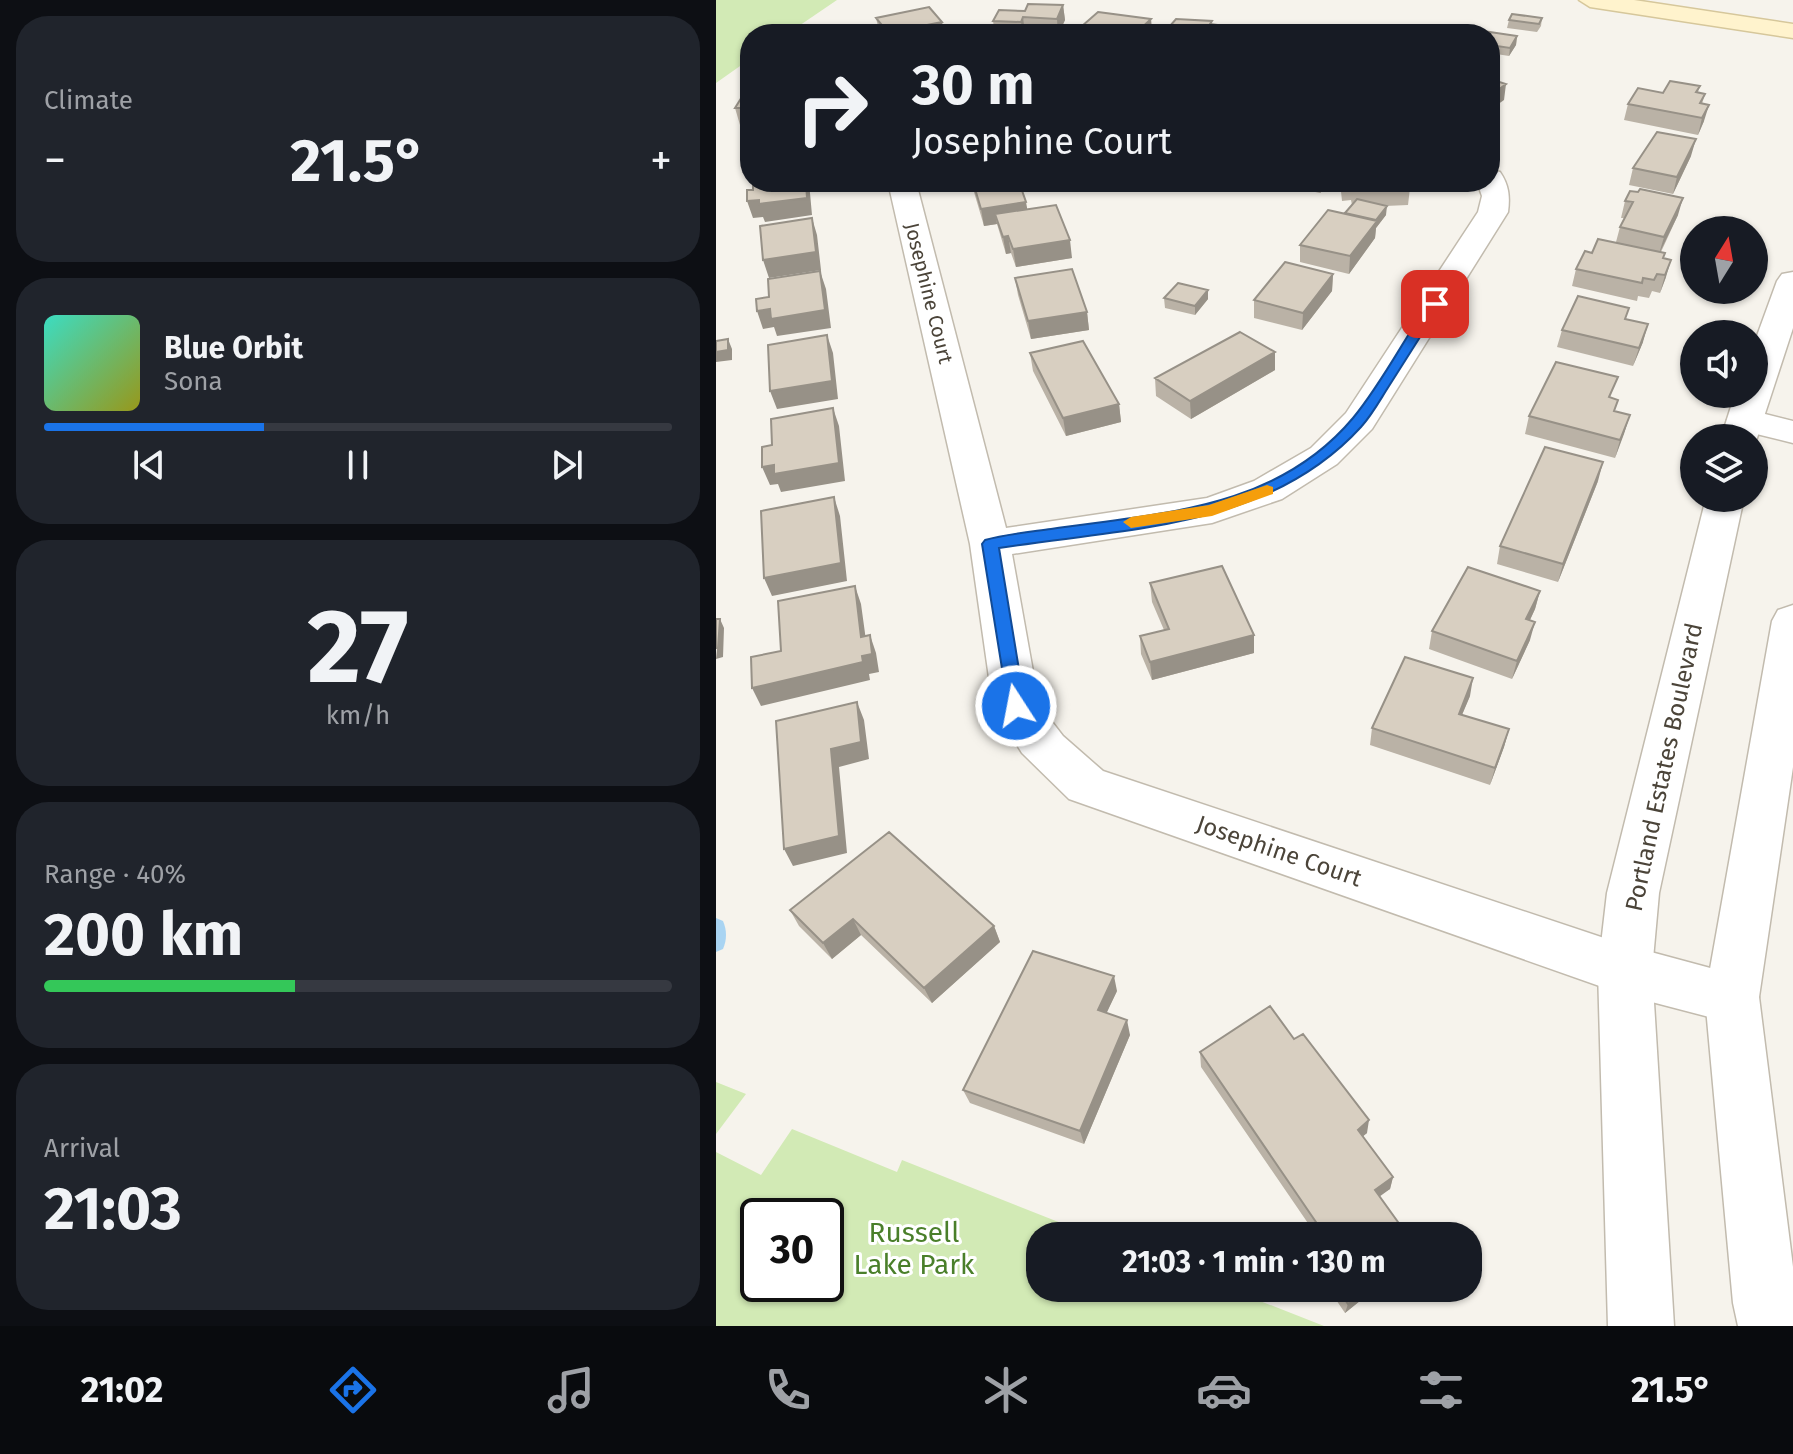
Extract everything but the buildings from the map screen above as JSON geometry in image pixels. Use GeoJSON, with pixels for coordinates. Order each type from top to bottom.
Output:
{"type":"FeatureCollection","features":[{"type":"Feature","properties":{"kind":"main road"},"geometry":{"type":"LineString","coordinates":[[1590,0],[1793,31]]}},
{"type":"Feature","properties":{"kind":"main road"},"geometry":{"type":"LineString","coordinates":[[1726,0],[1793,11]]}},
{"type":"Feature","properties":{"kind":"street","name":"Josephine Court"},"geometry":{"type":"LineString","coordinates":[[904,192],[990,544],[1016,706],[1024,724],[1046,750],[1086,785],[1625,970],[1732,997]]}},
{"type":"Feature","properties":{"kind":"street"},"geometry":{"type":"LineString","coordinates":[[990,544],[1212,510],[1268,490],[1324,456],[1359,421],[1493,212],[1495,192]]}},
{"type":"Feature","properties":{"kind":"street"},"geometry":{"type":"LineString","coordinates":[[1793,281],[1748,411],[1793,432]]}},
{"type":"Feature","properties":{"kind":"street","name":"Portland Estates Boulevard"},"geometry":{"type":"LineString","coordinates":[[1641,1326],[1625,970],[1633,893],[1722,512]]}},
{"type":"Feature","properties":{"kind":"street"},"geometry":{"type":"LineString","coordinates":[[1771,1326],[1762,1273],[1732,997],[1793,621]]}},
{"type":"Feature","properties":{"kind":"green space"},"geometry":{"type":"Polygon","coordinates":[[[716,0],[837,0],[802,24],[740,24],[740,66],[716,83],[716,0]]]}},
{"type":"Feature","properties":{"kind":"green space"},"geometry":{"type":"Polygon","coordinates":[[[716,1082],[746,1094],[716,1134],[716,1082]]]}},
{"type":"Feature","properties":{"kind":"green space","name":"Russell Lake Park"},"geometry":{"type":"Polygon","coordinates":[[[792,1129],[897,1172],[902,1160],[1059,1222],[1026,1222],[1026,1302],[1263,1302],[1324,1326],[716,1326],[716,1152],[761,1175],[792,1129]]]}},
{"type":"Feature","properties":{"kind":"waterway"},"geometry":{"type":"LineString","coordinates":[[716,927],[716,943]]}},
{"type":"Feature","properties":{"kind":"slow traffic"},"geometry":{"type":"LineString","coordinates":[[1131,522],[1212,510],[1267,490]]}},
{"type":"Feature","properties":{"kind":"route"},"geometry":{"type":"LineString","coordinates":[[1016,706],[990,544],[1212,510],[1268,490],[1294,476],[1324,456],[1359,421],[1435,304]]}}]}
